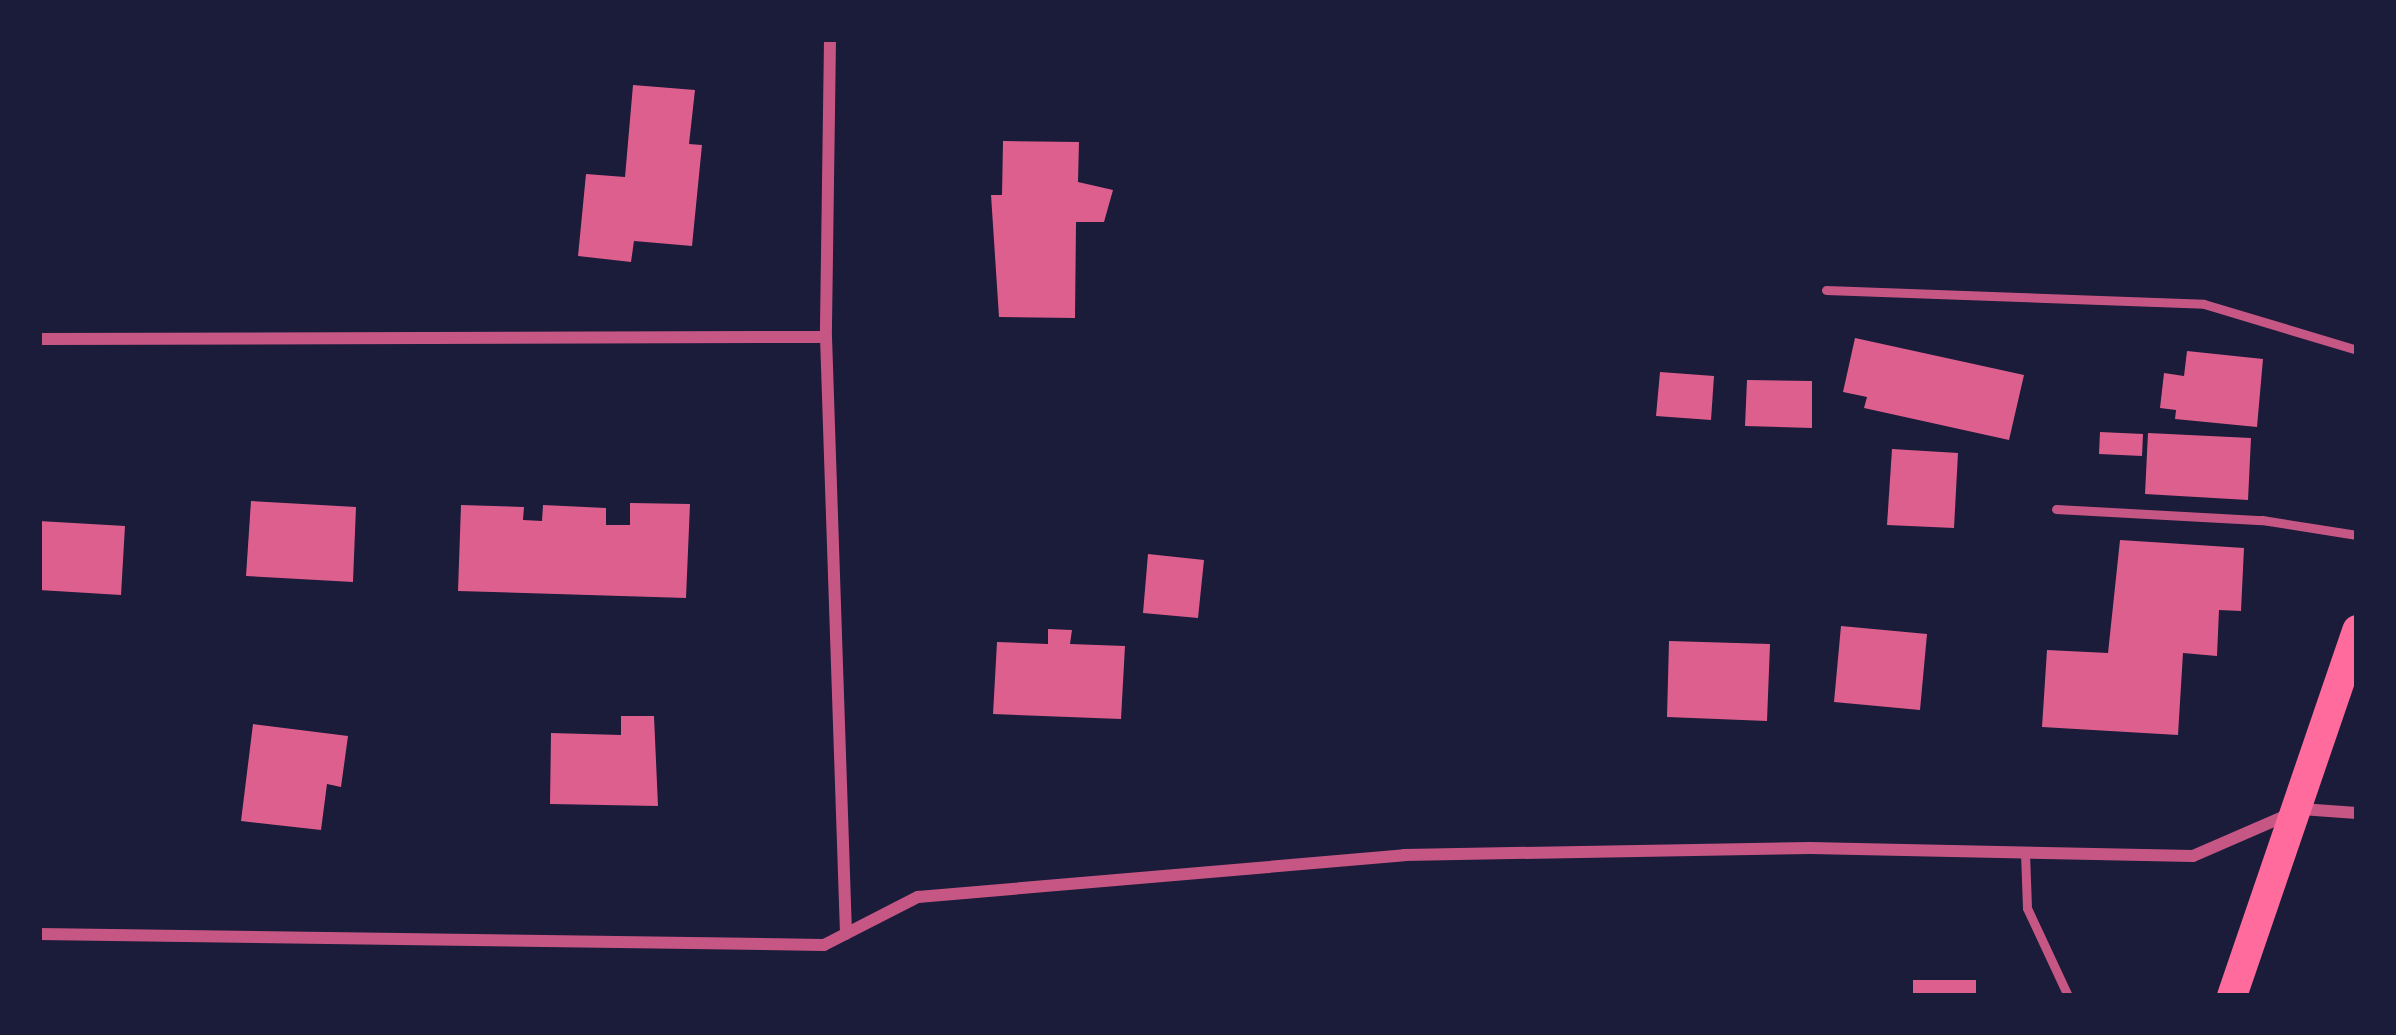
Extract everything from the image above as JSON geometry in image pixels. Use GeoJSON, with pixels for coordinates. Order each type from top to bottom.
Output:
{"type":"FeatureCollection","features":[{"type":"Feature","properties":{"kind":"main road"},"geometry":{"type":"LineString","coordinates":[[2232,996],[2301,809],[2357,630]]}},
{"type":"Feature","properties":{"kind":"street"},"geometry":{"type":"LineString","coordinates":[[830,39],[826,337],[846,934]]}},
{"type":"Feature","properties":{"kind":"street"},"geometry":{"type":"LineString","coordinates":[[39,339],[826,337]]}},
{"type":"Feature","properties":{"kind":"street"},"geometry":{"type":"LineString","coordinates":[[39,934],[824,946],[918,897],[1404,855],[2193,856],[2301,809],[2357,813]]}},
{"type":"Feature","properties":{"kind":"lane"},"geometry":{"type":"LineString","coordinates":[[1826,290],[2204,304],[2357,350]]}},
{"type":"Feature","properties":{"kind":"lane"},"geometry":{"type":"LineString","coordinates":[[2056,508],[2262,520],[2357,536]]}},
{"type":"Feature","properties":{"kind":"lane"},"geometry":{"type":"LineString","coordinates":[[2025,853],[2027,908],[2068,996]]}},
{"type":"Feature","properties":{"kind":"building"},"geometry":{"type":"Polygon","coordinates":[[[633,85],[695,90],[689,144],[702,145],[692,246],[634,241],[631,262],[578,256],[586,174],[625,177],[633,85]]]}},
{"type":"Feature","properties":{"kind":"building"},"geometry":{"type":"Polygon","coordinates":[[[1003,141],[1079,142],[1078,182],[1113,190],[1104,222],[1076,222],[1075,318],[999,317],[991,195],[1002,195],[1003,141]]]}},
{"type":"Feature","properties":{"kind":"building"},"geometry":{"type":"Polygon","coordinates":[[[1855,338],[2024,375],[2009,440],[1864,408],[1867,397],[1843,392],[1855,338]]]}},
{"type":"Feature","properties":{"kind":"building"},"geometry":{"type":"Polygon","coordinates":[[[2187,351],[2263,359],[2257,427],[2175,419],[2176,410],[2160,408],[2164,373],[2184,376],[2187,351]]]}},
{"type":"Feature","properties":{"kind":"building"},"geometry":{"type":"Polygon","coordinates":[[[1660,372],[1714,376],[1711,420],[1656,416],[1660,372]]]}},
{"type":"Feature","properties":{"kind":"building"},"geometry":{"type":"Polygon","coordinates":[[[1747,380],[1812,381],[1812,428],[1745,426],[1747,380]]]}},
{"type":"Feature","properties":{"kind":"building"},"geometry":{"type":"Polygon","coordinates":[[[2100,432],[2143,434],[2142,456],[2099,454],[2100,432]]]}},
{"type":"Feature","properties":{"kind":"building"},"geometry":{"type":"Polygon","coordinates":[[[2148,433],[2251,438],[2248,500],[2145,494],[2148,433]]]}},
{"type":"Feature","properties":{"kind":"building"},"geometry":{"type":"Polygon","coordinates":[[[1892,449],[1958,453],[1954,528],[1887,525],[1892,449]]]}},
{"type":"Feature","properties":{"kind":"building"},"geometry":{"type":"Polygon","coordinates":[[[251,501],[356,507],[353,582],[246,576],[251,501]]]}},
{"type":"Feature","properties":{"kind":"building"},"geometry":{"type":"Polygon","coordinates":[[[630,503],[690,504],[686,598],[458,591],[461,505],[524,507],[523,520],[542,521],[543,505],[606,508],[606,525],[630,525],[630,503]]]}},
{"type":"Feature","properties":{"kind":"building"},"geometry":{"type":"Polygon","coordinates":[[[39,521],[125,526],[121,595],[39,590],[39,521]]]}},
{"type":"Feature","properties":{"kind":"building"},"geometry":{"type":"Polygon","coordinates":[[[2120,540],[2244,548],[2241,611],[2219,610],[2217,656],[2183,653],[2178,735],[2042,727],[2047,650],[2108,653],[2120,540]]]}},
{"type":"Feature","properties":{"kind":"building"},"geometry":{"type":"Polygon","coordinates":[[[1148,554],[1204,560],[1198,618],[1143,613],[1148,554]]]}},
{"type":"Feature","properties":{"kind":"building"},"geometry":{"type":"Polygon","coordinates":[[[1841,626],[1927,634],[1920,710],[1834,702],[1841,626]]]}},
{"type":"Feature","properties":{"kind":"building"},"geometry":{"type":"Polygon","coordinates":[[[1048,629],[1072,630],[1070,644],[1125,646],[1121,719],[993,714],[997,642],[1048,644],[1048,629]]]}},
{"type":"Feature","properties":{"kind":"building"},"geometry":{"type":"Polygon","coordinates":[[[1669,641],[1770,644],[1767,721],[1667,717],[1669,641]]]}},
{"type":"Feature","properties":{"kind":"building"},"geometry":{"type":"Polygon","coordinates":[[[621,716],[654,716],[658,806],[550,804],[551,733],[621,735],[621,716]]]}},
{"type":"Feature","properties":{"kind":"building"},"geometry":{"type":"Polygon","coordinates":[[[253,724],[348,736],[341,787],[327,784],[321,830],[241,821],[253,724]]]}},
{"type":"Feature","properties":{"kind":"building"},"geometry":{"type":"Polygon","coordinates":[[[1913,980],[1976,980],[1976,996],[1913,996],[1913,980]]]}}]}
